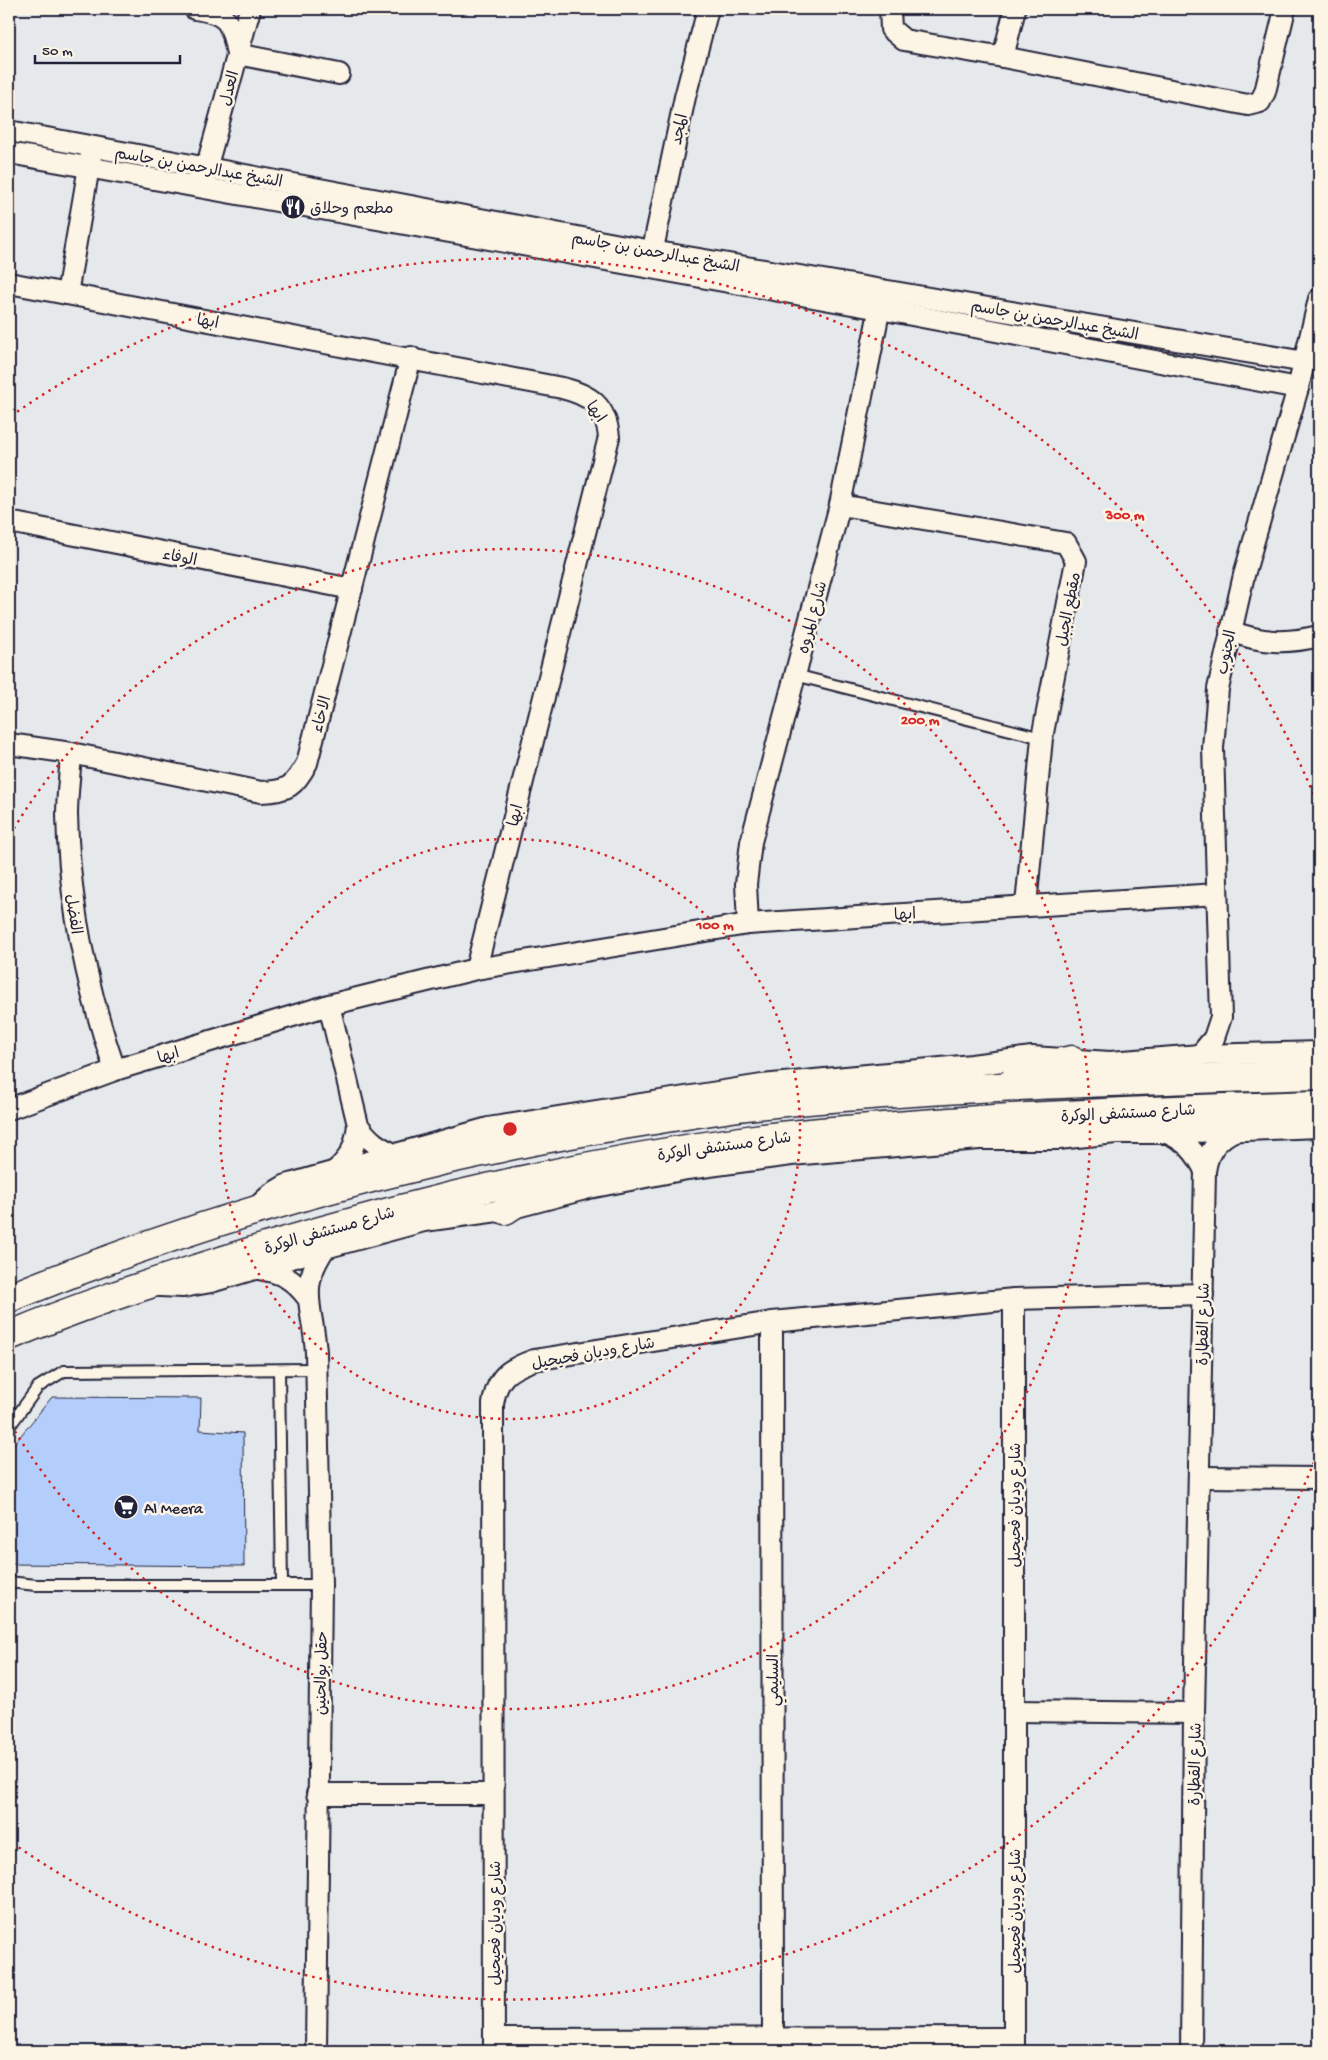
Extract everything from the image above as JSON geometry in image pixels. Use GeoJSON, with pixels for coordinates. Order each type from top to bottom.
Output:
{"type":"FeatureCollection","features":[{"type":"Feature","properties":{"kind":"street"},"geometry":{"type":"LineString","coordinates":[[195,9],[220,14],[226,19],[232,29],[237,54],[339,74]]}},
{"type":"Feature","properties":{"kind":"street","name":"العدل"},"geometry":{"type":"LineString","coordinates":[[201,187],[250,9]]}},
{"type":"Feature","properties":{"kind":"street","name":"المجد"},"geometry":{"type":"LineString","coordinates":[[651,259],[685,97],[708,9]]}},
{"type":"Feature","properties":{"kind":"street"},"geometry":{"type":"LineString","coordinates":[[890,9],[892,29],[904,40],[1003,57],[1248,105],[1260,102],[1265,92],[1285,9]]}},
{"type":"Feature","properties":{"kind":"street"},"geometry":{"type":"LineString","coordinates":[[1003,57],[1015,9]]}},
{"type":"Feature","properties":{"kind":"street","name":"الشيخ عبدالرحمن بن جاسم"},"geometry":{"type":"LineString","coordinates":[[9,131],[206,167],[651,259]]}},
{"type":"Feature","properties":{"kind":"street"},"geometry":{"type":"LineString","coordinates":[[67,294],[92,146]]}},
{"type":"Feature","properties":{"kind":"street","name":"الشيخ عبدالرحمن بن جاسم"},"geometry":{"type":"LineString","coordinates":[[9,153],[201,187],[651,259],[882,300],[1304,362]]}},
{"type":"Feature","properties":{"kind":"street","name":"ابها"},"geometry":{"type":"LineString","coordinates":[[9,284],[411,358],[583,393],[596,405],[607,420],[609,437],[476,968]]}},
{"type":"Feature","properties":{"kind":"street","name":"الجنوب"},"geometry":{"type":"LineString","coordinates":[[1245,1053],[1229,1038],[1221,1017],[1214,728],[1218,689],[1230,631],[1244,575],[1298,388],[1319,299]]}},
{"type":"Feature","properties":{"kind":"street","name":"الشيخ عبدالرحمن بن جاسم"},"geometry":{"type":"LineString","coordinates":[[882,300],[1298,388]]}},
{"type":"Feature","properties":{"kind":"street","name":"شارع المروه"},"geometry":{"type":"LineString","coordinates":[[748,924],[746,884],[751,842],[840,505],[882,300]]}},
{"type":"Feature","properties":{"kind":"street","name":"الاخاء"},"geometry":{"type":"LineString","coordinates":[[9,744],[71,753],[261,792],[280,791],[293,786],[307,763],[411,358]]}},
{"type":"Feature","properties":{"kind":"street","name":"مقطع الجبل"},"geometry":{"type":"LineString","coordinates":[[840,505],[1066,543],[1076,561],[1042,738],[1026,905]]}},
{"type":"Feature","properties":{"kind":"street","name":"الوفاء"},"geometry":{"type":"LineString","coordinates":[[9,522],[352,589]]}},
{"type":"Feature","properties":{"kind":"street"},"geometry":{"type":"LineString","coordinates":[[1230,631],[1247,638],[1274,642],[1301,640],[1319,636]]}},
{"type":"Feature","properties":{"kind":"street","name":"الفضل"},"geometry":{"type":"LineString","coordinates":[[71,753],[67,812],[69,865],[75,917],[84,969],[98,1020],[115,1070]]}},
{"type":"Feature","properties":{"kind":"street","name":"ابها"},"geometry":{"type":"LineString","coordinates":[[9,1109],[115,1070],[329,1005],[476,968],[748,924],[1217,894]]}},
{"type":"Feature","properties":{"kind":"street"},"geometry":{"type":"LineString","coordinates":[[329,1005],[358,1125],[356,1143],[347,1160],[332,1172]]}},
{"type":"Feature","properties":{"kind":"street","name":"الجنوب"},"geometry":{"type":"LineString","coordinates":[[1200,1055],[1214,1038],[1221,1017]]}},
{"type":"Feature","properties":{"kind":"street","name":"شارع مستشفى الوكرة"},"geometry":{"type":"LineString","coordinates":[[253,1211],[271,1194],[286,1185],[488,1128],[762,1085],[972,1065],[1018,1057],[1110,1062],[1200,1055],[1319,1052]]}},
{"type":"Feature","properties":{"kind":"street"},"geometry":{"type":"LineString","coordinates":[[1003,1085],[1047,1065],[1072,1060]]}},
{"type":"Feature","properties":{"kind":"street","name":"شارع مستشفى الوكرة"},"geometry":{"type":"LineString","coordinates":[[9,1298],[51,1281],[253,1211],[353,1182],[564,1134],[752,1105],[1003,1085],[1319,1075]]}},
{"type":"Feature","properties":{"kind":"street","name":"شارع مستشفى الوكرة"},"geometry":{"type":"LineString","coordinates":[[9,1336],[146,1285],[363,1218],[569,1168],[754,1139],[805,1133],[1005,1117],[1319,1106]]}},
{"type":"Feature","properties":{"kind":"street"},"geometry":{"type":"LineString","coordinates":[[1071,1114],[1116,1133]]}},
{"type":"Feature","properties":{"kind":"street"},"geometry":{"type":"LineString","coordinates":[[358,1125],[368,1139],[381,1149],[397,1154]]}},
{"type":"Feature","properties":{"kind":"street","name":"شارع مستشفى الوكرة"},"geometry":{"type":"LineString","coordinates":[[146,1285],[183,1287],[211,1282],[325,1248],[424,1222],[505,1210],[617,1182],[687,1169],[791,1155],[979,1139],[1058,1139],[1116,1133],[1167,1134],[1236,1129],[1319,1127]]}},
{"type":"Feature","properties":{"kind":"street","name":"شارع القطارة"},"geometry":{"type":"LineString","coordinates":[[1190,2051],[1194,1713],[1205,1171],[1211,1150],[1226,1134],[1236,1129]]}},
{"type":"Feature","properties":{"kind":"street"},"geometry":{"type":"LineString","coordinates":[[1167,1134],[1186,1144],[1197,1156],[1205,1171]]}},
{"type":"Feature","properties":{"kind":"street"},"geometry":{"type":"LineString","coordinates":[[439,1143],[488,1150]]}},
{"type":"Feature","properties":{"kind":"street"},"geometry":{"type":"LineString","coordinates":[[505,1210],[569,1168]]}},
{"type":"Feature","properties":{"kind":"street","name":"حقل بوالحنين"},"geometry":{"type":"LineString","coordinates":[[316,2051],[317,1794],[321,1586],[316,1369],[314,1328],[307,1297],[309,1279],[315,1262],[325,1248]]}},
{"type":"Feature","properties":{"kind":"street","name":"حقل بوالحنين"},"geometry":{"type":"LineString","coordinates":[[257,1268],[277,1271],[294,1281],[307,1297]]}},
{"type":"Feature","properties":{"kind":"street","name":"شارع وديان فحيحيل"},"geometry":{"type":"LineString","coordinates":[[494,2045],[493,1404],[495,1389],[505,1375],[515,1367],[534,1360],[772,1322],[1014,1299],[1203,1294]]}},
{"type":"Feature","properties":{"kind":"street","name":"شارع وديان فحيحيل"},"geometry":{"type":"LineString","coordinates":[[1014,1299],[1014,2045]]}},
{"type":"Feature","properties":{"kind":"street","name":"السليمي"},"geometry":{"type":"LineString","coordinates":[[772,1322],[773,2038]]}},
{"type":"Feature","properties":{"kind":"street"},"geometry":{"type":"LineString","coordinates":[[1200,1477],[1319,1478]]}},
{"type":"Feature","properties":{"kind":"street"},"geometry":{"type":"LineString","coordinates":[[1014,1711],[1194,1713]]}},
{"type":"Feature","properties":{"kind":"street"},"geometry":{"type":"LineString","coordinates":[[317,1794],[494,1794]]}},
{"type":"Feature","properties":{"kind":"street"},"geometry":{"type":"LineString","coordinates":[[494,2045],[773,2038],[1014,2045]]}},
{"type":"Feature","properties":{"kind":"lane"},"geometry":{"type":"LineString","coordinates":[[795,675],[1042,738]]}},
{"type":"Feature","properties":{"kind":"lane"},"geometry":{"type":"LineString","coordinates":[[9,1427],[38,1387],[64,1372],[316,1369]]}},
{"type":"Feature","properties":{"kind":"lane"},"geometry":{"type":"LineString","coordinates":[[279,1370],[282,1586]]}},
{"type":"Feature","properties":{"kind":"lane"},"geometry":{"type":"LineString","coordinates":[[9,1582],[36,1585],[321,1586]]}},
{"type":"Feature","properties":{"kind":"building","name":"Al Meera"},"geometry":{"type":"Polygon","coordinates":[[[52,1397],[201,1398],[200,1430],[243,1433],[244,1566],[9,1564],[9,1450],[52,1397]]]}},
{"type":"Feature","properties":{"kind":"place","name":"مطعم وحلاق"},"geometry":{"type":"Point","coordinates":[293,207]}},
{"type":"Feature","properties":{"kind":"place","name":"Al Meera"},"geometry":{"type":"Point","coordinates":[126,1507]}}]}
